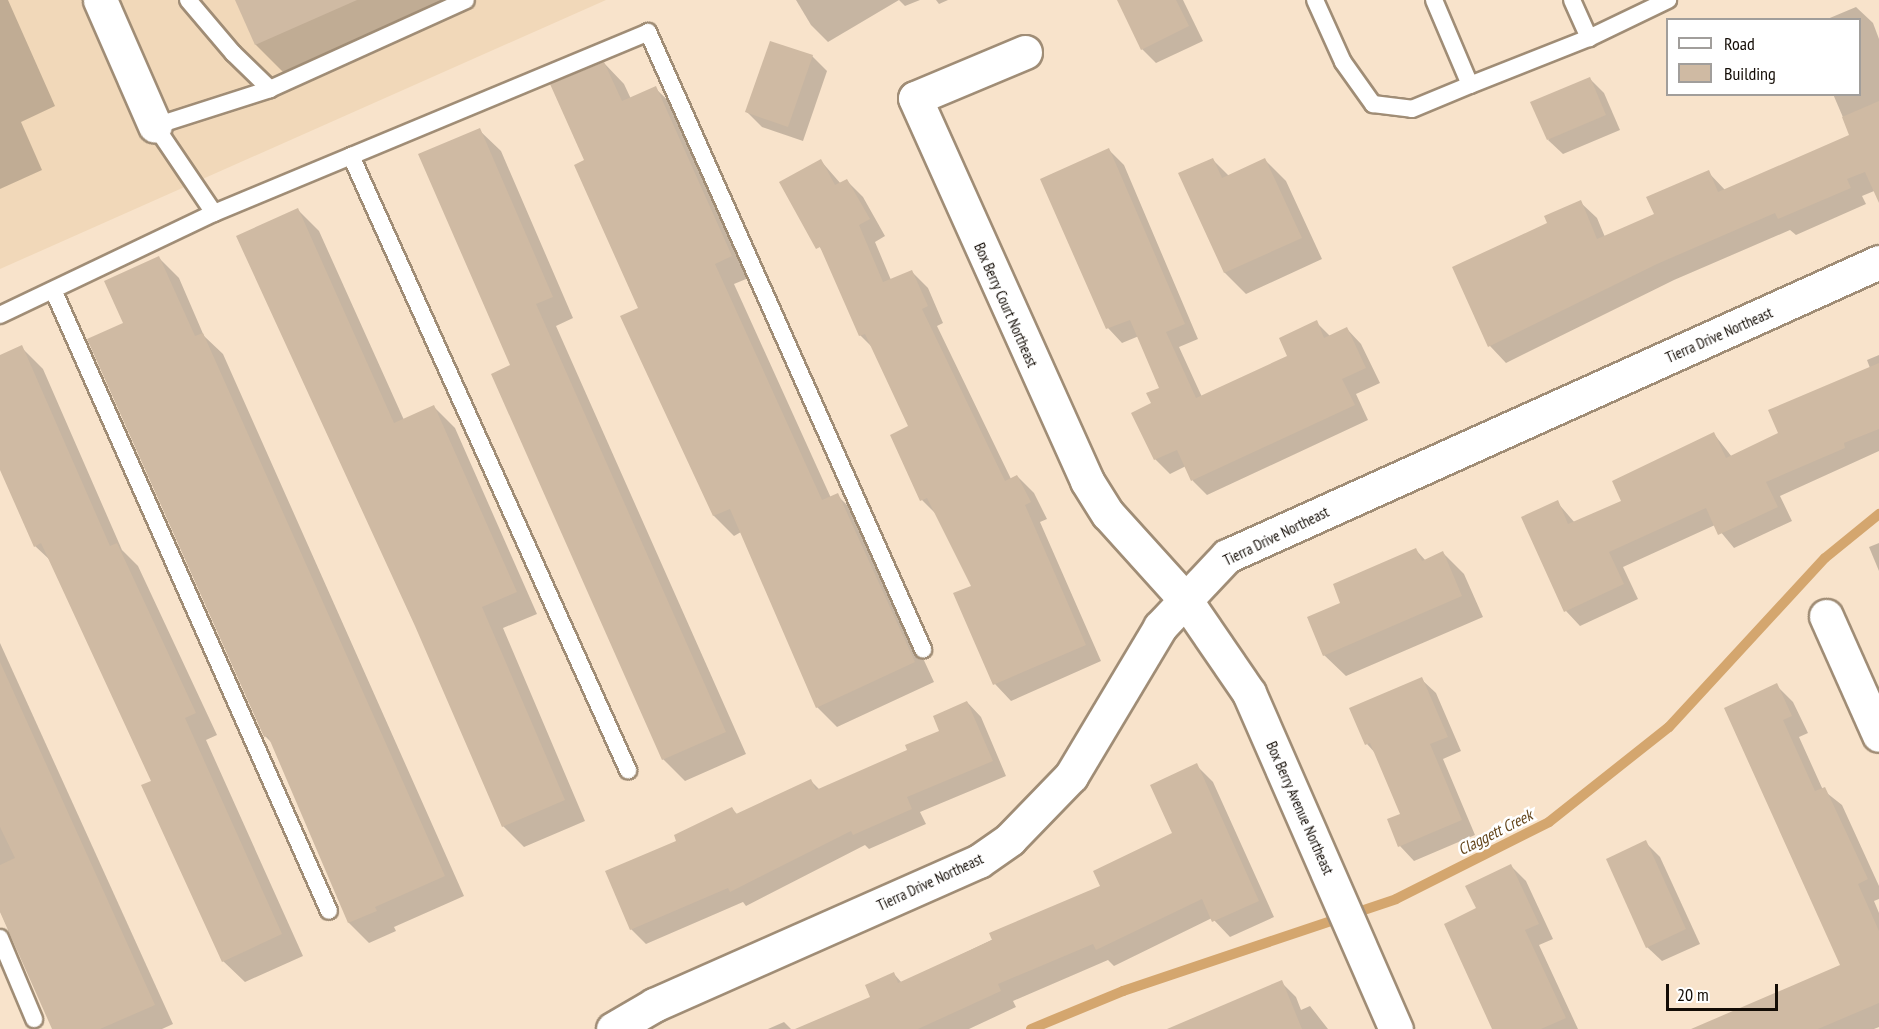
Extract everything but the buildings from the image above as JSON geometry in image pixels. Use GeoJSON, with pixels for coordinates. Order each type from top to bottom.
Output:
{"type":"FeatureCollection","features":[{"type":"Feature","properties":{"kind":"street"},"geometry":{"type":"LineString","coordinates":[[100,0],[155,126]]}},
{"type":"Feature","properties":{"kind":"street","name":"Box Berry Court Northeast"},"geometry":{"type":"LineString","coordinates":[[1025,52],[915,98],[1087,482],[1108,514],[1184,598]]}},
{"type":"Feature","properties":{"kind":"street","name":"Tierra Drive Northeast"},"geometry":{"type":"LineString","coordinates":[[613,1029],[654,1005],[979,861],[1010,839],[1071,776],[1100,731],[1135,665],[1184,598],[1227,556],[1879,262]]}},
{"type":"Feature","properties":{"kind":"street","name":"Box Berry Avenue Northeast"},"geometry":{"type":"LineString","coordinates":[[1184,598],[1249,693],[1396,1029]]}},
{"type":"Feature","properties":{"kind":"street"},"geometry":{"type":"LineString","coordinates":[[1826,616],[1879,735]]}},
{"type":"Feature","properties":{"kind":"lane"},"geometry":{"type":"LineString","coordinates":[[188,0],[233,54],[270,89]]}},
{"type":"Feature","properties":{"kind":"lane"},"geometry":{"type":"LineString","coordinates":[[214,213],[155,126],[270,89],[466,0]]}},
{"type":"Feature","properties":{"kind":"lane"},"geometry":{"type":"LineString","coordinates":[[1315,0],[1343,62],[1373,105],[1412,109],[1589,38],[1668,0]]}},
{"type":"Feature","properties":{"kind":"lane"},"geometry":{"type":"LineString","coordinates":[[1434,0],[1470,85]]}},
{"type":"Feature","properties":{"kind":"lane"},"geometry":{"type":"LineString","coordinates":[[1572,0],[1589,38]]}},
{"type":"Feature","properties":{"kind":"lane"},"geometry":{"type":"LineString","coordinates":[[0,315],[54,292],[214,213],[648,32],[923,649]]}},
{"type":"Feature","properties":{"kind":"lane"},"geometry":{"type":"LineString","coordinates":[[351,156],[628,770]]}},
{"type":"Feature","properties":{"kind":"lane"},"geometry":{"type":"LineString","coordinates":[[54,292],[329,911]]}},
{"type":"Feature","properties":{"kind":"lane"},"geometry":{"type":"LineString","coordinates":[[0,938],[34,1019]]}},
{"type":"Feature","properties":{"kind":"shaded area"},"geometry":{"type":"Polygon","coordinates":[[[0,0],[606,0],[0,269],[0,0]]]}},
{"type":"Feature","properties":{"kind":"waterway","name":"Claggett Creek"},"geometry":{"type":"LineString","coordinates":[[1031,1029],[1123,991],[1396,899],[1549,822],[1669,727],[1825,558],[1879,514]]}}]}
